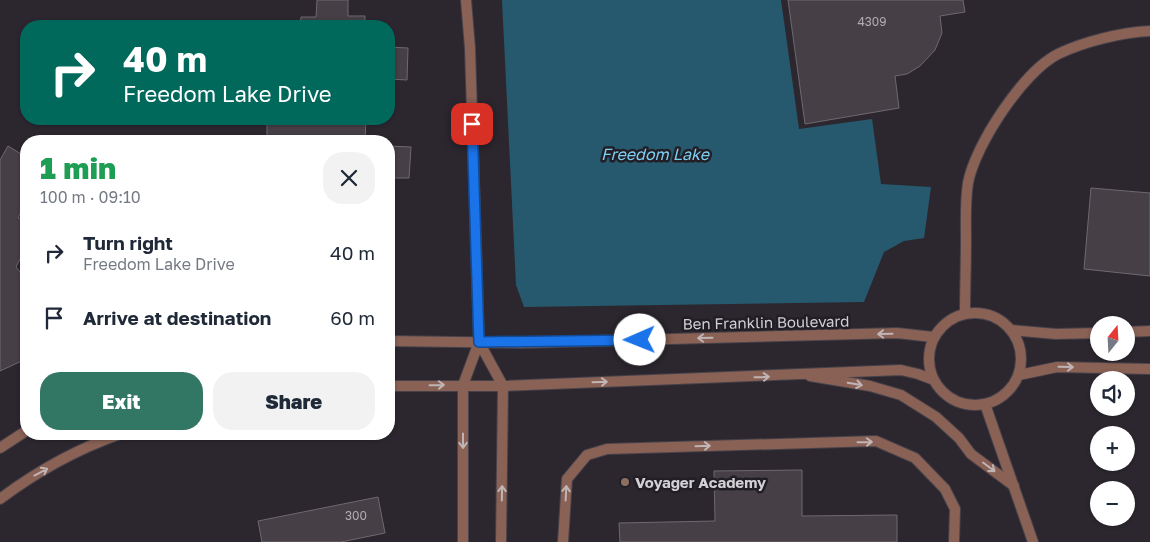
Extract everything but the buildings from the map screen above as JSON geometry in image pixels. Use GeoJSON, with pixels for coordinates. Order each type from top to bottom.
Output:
{"type":"FeatureCollection","features":[{"type":"Feature","properties":{"kind":"street"},"geometry":{"type":"LineString","coordinates":[[463,542],[464,385],[479,342],[471,58],[466,0]]}},
{"type":"Feature","properties":{"kind":"street"},"geometry":{"type":"LineString","coordinates":[[965,313],[966,200],[969,181],[984,142],[998,117],[1032,74],[1057,55],[1100,39],[1150,31]]}},
{"type":"Feature","properties":{"kind":"street"},"geometry":{"type":"LineString","coordinates":[[978,312],[991,315],[1002,321],[1011,330],[1021,351],[1021,363],[1019,375],[1011,388],[999,398],[985,404],[970,405],[955,400],[943,392],[934,380],[928,359],[933,337],[942,326],[952,318],[965,313],[978,312]]}},
{"type":"Feature","properties":{"kind":"street"},"geometry":{"type":"LineString","coordinates":[[1011,330],[1056,334],[1090,333]]}},
{"type":"Feature","properties":{"kind":"street"},"geometry":{"type":"LineString","coordinates":[[1135,332],[1150,331]]}},
{"type":"Feature","properties":{"kind":"street","name":"Ben Franklin Boulevard"},"geometry":{"type":"LineString","coordinates":[[395,341],[521,342],[897,334],[933,337]]}},
{"type":"Feature","properties":{"kind":"street"},"geometry":{"type":"LineString","coordinates":[[479,342],[503,386],[501,542]]}},
{"type":"Feature","properties":{"kind":"street"},"geometry":{"type":"LineString","coordinates":[[1019,375],[1057,367],[1150,369]]}},
{"type":"Feature","properties":{"kind":"street"},"geometry":{"type":"LineString","coordinates":[[395,386],[503,386],[901,370],[934,380]]}},
{"type":"Feature","properties":{"kind":"street"},"geometry":{"type":"LineString","coordinates":[[807,375],[870,386],[901,395],[936,417],[959,438],[970,454],[1014,486]]}},
{"type":"Feature","properties":{"kind":"street"},"geometry":{"type":"LineString","coordinates":[[985,404],[1033,542]]}},
{"type":"Feature","properties":{"kind":"street"},"geometry":{"type":"LineString","coordinates":[[0,448],[20,435]]}},
{"type":"Feature","properties":{"kind":"street"},"geometry":{"type":"LineString","coordinates":[[0,499],[26,480],[70,456],[106,440]]}},
{"type":"Feature","properties":{"kind":"street"},"geometry":{"type":"LineString","coordinates":[[563,542],[567,480],[587,455],[606,448],[876,442],[915,458],[945,489],[955,509],[954,542]]}},
{"type":"Feature","properties":{"kind":"water","name":"Freedom Lake"},"geometry":{"type":"Polygon","coordinates":[[[502,0],[781,0],[799,129],[872,119],[881,184],[931,187],[924,238],[904,241],[884,252],[864,302],[524,307],[516,285],[502,0]]]}},
{"type":"Feature","properties":{"kind":"place","name":"Voyager Academy"},"geometry":{"type":"Point","coordinates":[625,482]}},
{"type":"Feature","properties":{"kind":"route"},"geometry":{"type":"LineString","coordinates":[[472,124],[479,342],[640,340]]}}]}
